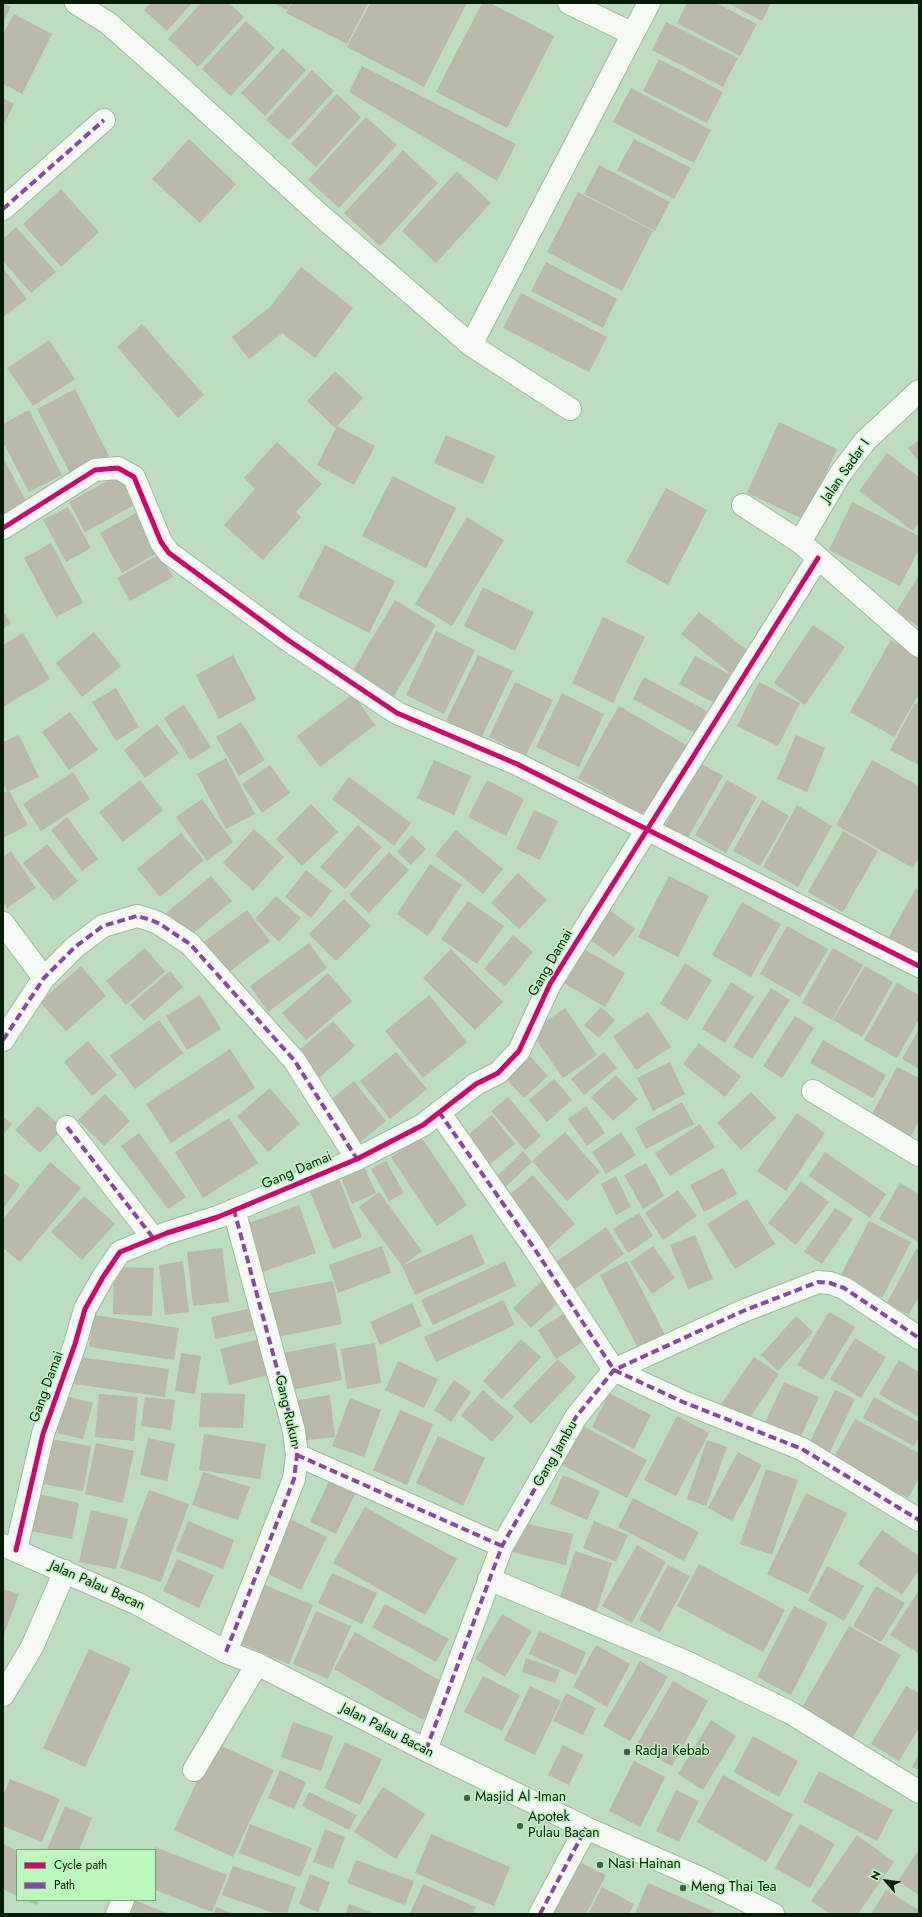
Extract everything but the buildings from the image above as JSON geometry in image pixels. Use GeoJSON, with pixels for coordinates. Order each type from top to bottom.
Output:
{"type":"FeatureCollection","features":[{"type":"Feature","properties":{"kind":"street"},"geometry":{"type":"LineString","coordinates":[[76,3],[108,23],[319,214],[472,345],[570,409]]}},
{"type":"Feature","properties":{"kind":"street"},"geometry":{"type":"LineString","coordinates":[[569,3],[633,34]]}},
{"type":"Feature","properties":{"kind":"street"},"geometry":{"type":"LineString","coordinates":[[472,345],[649,3]]}},
{"type":"Feature","properties":{"kind":"street"},"geometry":{"type":"LineString","coordinates":[[3,209],[104,120]]}},
{"type":"Feature","properties":{"kind":"street","name":"Jalan Sadar I"},"geometry":{"type":"LineString","coordinates":[[800,542],[840,474],[865,441],[919,391]]}},
{"type":"Feature","properties":{"kind":"street"},"geometry":{"type":"LineString","coordinates":[[3,528],[95,470],[118,468],[134,477],[160,542],[169,552],[288,640],[397,713],[517,764],[919,966]]}},
{"type":"Feature","properties":{"kind":"street"},"geometry":{"type":"LineString","coordinates":[[742,505],[800,542],[919,646]]}},
{"type":"Feature","properties":{"kind":"street","name":"Gang Damai"},"geometry":{"type":"LineString","coordinates":[[10,1548],[43,1434],[85,1309],[102,1277],[120,1252],[234,1210],[357,1159],[423,1124],[476,1084],[498,1073],[519,1051],[550,984],[818,558]]}},
{"type":"Feature","properties":{"kind":"street"},"geometry":{"type":"LineString","coordinates":[[3,1040],[44,978],[75,947],[103,926],[137,916],[160,924],[190,944],[294,1060],[357,1159]]}},
{"type":"Feature","properties":{"kind":"street"},"geometry":{"type":"LineString","coordinates":[[3,923],[44,978]]}},
{"type":"Feature","properties":{"kind":"street"},"geometry":{"type":"LineString","coordinates":[[813,1091],[919,1155]]}},
{"type":"Feature","properties":{"kind":"street"},"geometry":{"type":"LineString","coordinates":[[439,1112],[532,1245],[614,1370],[689,1405],[802,1450],[919,1520]]}},
{"type":"Feature","properties":{"kind":"street"},"geometry":{"type":"LineString","coordinates":[[68,1127],[154,1239]]}},
{"type":"Feature","properties":{"kind":"street","name":"Gang Rukun"},"geometry":{"type":"LineString","coordinates":[[226,1652],[294,1479],[297,1455],[294,1431],[234,1210]]}},
{"type":"Feature","properties":{"kind":"street","name":"Gang Jambu"},"geometry":{"type":"LineString","coordinates":[[426,1750],[502,1546],[576,1417],[614,1370],[743,1311],[818,1282],[830,1283],[844,1288],[919,1338]]}},
{"type":"Feature","properties":{"kind":"street"},"geometry":{"type":"LineString","coordinates":[[297,1455],[502,1546]]}},
{"type":"Feature","properties":{"kind":"street","name":"Jalan Palau Bacan"},"geometry":{"type":"LineString","coordinates":[[10,1548],[138,1604],[226,1652],[257,1664],[426,1750],[586,1828],[700,1878],[773,1914]]}},
{"type":"Feature","properties":{"kind":"street"},"geometry":{"type":"LineString","coordinates":[[3,1695],[32,1647],[65,1571]]}},
{"type":"Feature","properties":{"kind":"street"},"geometry":{"type":"LineString","coordinates":[[489,1579],[686,1662],[791,1713],[919,1792]]}},
{"type":"Feature","properties":{"kind":"street"},"geometry":{"type":"LineString","coordinates":[[194,1770],[257,1664]]}},
{"type":"Feature","properties":{"kind":"street"},"geometry":{"type":"LineString","coordinates":[[540,1914],[586,1828]]}},
{"type":"Feature","properties":{"kind":"street"},"geometry":{"type":"LineString","coordinates":[[117,1914],[123,1901]]}},
{"type":"Feature","properties":{"kind":"marked path"},"geometry":{"type":"LineString","coordinates":[[3,209],[104,120]]}},
{"type":"Feature","properties":{"kind":"marked path"},"geometry":{"type":"LineString","coordinates":[[3,1040],[44,978],[75,947],[103,926],[137,916],[151,920],[160,924],[190,944],[294,1060],[357,1159]]}},
{"type":"Feature","properties":{"kind":"marked path"},"geometry":{"type":"LineString","coordinates":[[439,1112],[532,1245],[614,1370],[683,1402],[802,1449],[919,1520]]}},
{"type":"Feature","properties":{"kind":"marked path"},"geometry":{"type":"LineString","coordinates":[[67,1127],[154,1239]]}},
{"type":"Feature","properties":{"kind":"marked path"},"geometry":{"type":"LineString","coordinates":[[226,1652],[294,1479],[297,1455],[294,1431],[234,1210]]}},
{"type":"Feature","properties":{"kind":"marked path"},"geometry":{"type":"LineString","coordinates":[[426,1750],[502,1546],[576,1417],[614,1370],[743,1311],[818,1282],[830,1283],[844,1288],[919,1338]]}},
{"type":"Feature","properties":{"kind":"marked path"},"geometry":{"type":"LineString","coordinates":[[297,1455],[502,1546]]}},
{"type":"Feature","properties":{"kind":"marked path"},"geometry":{"type":"LineString","coordinates":[[540,1914],[586,1828]]}},
{"type":"Feature","properties":{"kind":"cycle path"},"geometry":{"type":"LineString","coordinates":[[3,528],[95,470],[118,468],[134,477],[161,542],[169,553],[288,640],[397,713],[517,764],[919,966]]}},
{"type":"Feature","properties":{"kind":"cycle path"},"geometry":{"type":"LineString","coordinates":[[16,1550],[43,1434],[75,1344],[85,1309],[103,1277],[120,1252],[167,1233],[218,1217],[357,1159],[423,1125],[476,1084],[498,1073],[519,1051],[550,984],[818,558]]}},
{"type":"Feature","properties":{"kind":"place","name":"Radja Kebab"},"geometry":{"type":"Point","coordinates":[627,1752]}},
{"type":"Feature","properties":{"kind":"place","name":"Masjid Al -Iman"},"geometry":{"type":"Point","coordinates":[467,1798]}},
{"type":"Feature","properties":{"kind":"place","name":"Apotek Pulau Bacan"},"geometry":{"type":"Point","coordinates":[520,1826]}},
{"type":"Feature","properties":{"kind":"place","name":"Nasi Hainan"},"geometry":{"type":"Point","coordinates":[600,1865]}},
{"type":"Feature","properties":{"kind":"place","name":"Meng Thai Tea"},"geometry":{"type":"Point","coordinates":[683,1888]}}]}
